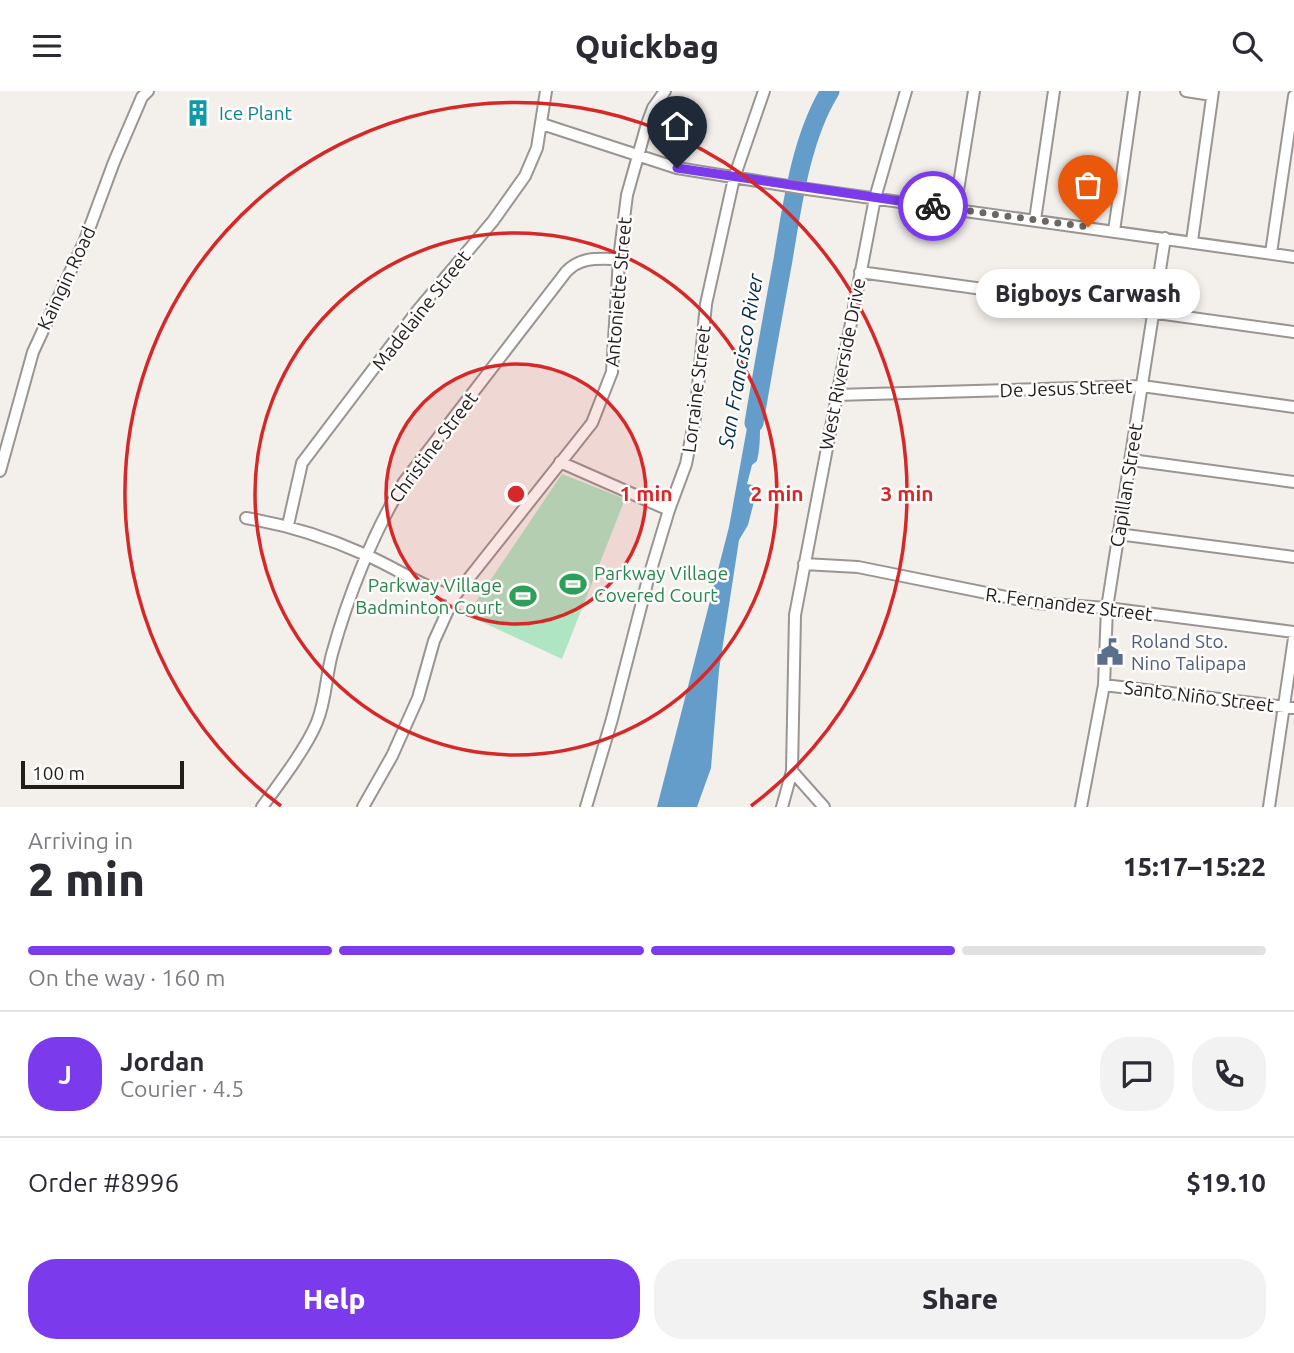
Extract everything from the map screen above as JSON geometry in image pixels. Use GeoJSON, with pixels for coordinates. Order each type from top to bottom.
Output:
{"type":"FeatureCollection","features":[{"type":"Feature","properties":{"kind":"street","name":"Madelaine Street"},"geometry":{"type":"LineString","coordinates":[[288,526],[302,463],[418,310],[493,221],[525,176],[537,148],[546,91]]}},
{"type":"Feature","properties":{"kind":"street","name":"Antoniette Street"},"geometry":{"type":"LineString","coordinates":[[363,807],[392,756],[418,698],[434,641],[454,597],[592,423],[612,372],[618,259],[627,195],[653,108],[665,91]]}},
{"type":"Feature","properties":{"kind":"street","name":"Lorraine Street"},"geometry":{"type":"LineString","coordinates":[[586,807],[669,510],[686,464],[695,418],[706,304],[734,178],[764,91]]}},
{"type":"Feature","properties":{"kind":"street","name":"West Riverside Drive"},"geometry":{"type":"LineString","coordinates":[[782,807],[792,771],[795,615],[875,198],[906,91]]}},
{"type":"Feature","properties":{"kind":"street"},"geometry":{"type":"LineString","coordinates":[[955,209],[975,91]]}},
{"type":"Feature","properties":{"kind":"street"},"geometry":{"type":"LineString","coordinates":[[1035,220],[1054,91]]}},
{"type":"Feature","properties":{"kind":"street"},"geometry":{"type":"LineString","coordinates":[[1114,231],[1134,91]]}},
{"type":"Feature","properties":{"kind":"street"},"geometry":{"type":"LineString","coordinates":[[1186,91],[1212,93],[1192,241]]}},
{"type":"Feature","properties":{"kind":"street","name":"Kaingin Road"},"geometry":{"type":"LineString","coordinates":[[0,471],[33,352],[85,240],[141,93]]}},
{"type":"Feature","properties":{"kind":"street"},"geometry":{"type":"LineString","coordinates":[[1271,253],[1294,96]]}},
{"type":"Feature","properties":{"kind":"street"},"geometry":{"type":"LineString","coordinates":[[542,124],[677,168],[807,189],[1294,257]]}},
{"type":"Feature","properties":{"kind":"street","name":"Capillan Street"},"geometry":{"type":"LineString","coordinates":[[1081,807],[1104,685],[1107,608],[1165,238]]}},
{"type":"Feature","properties":{"kind":"street","name":"Christine Street"},"geometry":{"type":"LineString","coordinates":[[262,807],[316,723],[326,689],[331,655],[366,555],[385,513],[404,482],[574,263],[586,259],[618,259]]}},
{"type":"Feature","properties":{"kind":"street"},"geometry":{"type":"LineString","coordinates":[[860,272],[1294,331]]}},
{"type":"Feature","properties":{"kind":"street","name":"De Jesus Street"},"geometry":{"type":"LineString","coordinates":[[836,395],[1142,386],[1294,407]]}},
{"type":"Feature","properties":{"kind":"street"},"geometry":{"type":"LineString","coordinates":[[1131,460],[1294,482]]}},
{"type":"Feature","properties":{"kind":"street"},"geometry":{"type":"LineString","coordinates":[[559,462],[669,510]]}},
{"type":"Feature","properties":{"kind":"street"},"geometry":{"type":"LineString","coordinates":[[246,518],[288,526],[366,555],[436,591],[454,597]]}},
{"type":"Feature","properties":{"kind":"street"},"geometry":{"type":"LineString","coordinates":[[1118,534],[1294,558]]}},
{"type":"Feature","properties":{"kind":"street","name":"R. Fernandez Street"},"geometry":{"type":"LineString","coordinates":[[804,564],[858,567],[1036,603],[1107,608],[1294,632]]}},
{"type":"Feature","properties":{"kind":"street"},"geometry":{"type":"LineString","coordinates":[[1269,807],[1289,707],[1294,638]]}},
{"type":"Feature","properties":{"kind":"street","name":"Santo Niño Street"},"geometry":{"type":"LineString","coordinates":[[1104,685],[1289,707]]}},
{"type":"Feature","properties":{"kind":"street"},"geometry":{"type":"LineString","coordinates":[[792,771],[824,807]]}},
{"type":"Feature","properties":{"kind":"green space"},"geometry":{"type":"Polygon","coordinates":[[[562,474],[625,499],[562,659],[467,615],[562,474]]]}},
{"type":"Feature","properties":{"kind":"water"},"geometry":{"type":"Polygon","coordinates":[[[753,395],[760,398],[759,445],[757,461],[752,465],[747,484],[758,486],[748,525],[739,540],[719,670],[711,768],[697,807],[657,807],[729,527],[753,395]]]}},
{"type":"Feature","properties":{"kind":"waterway","name":"San Francisco River"},"geometry":{"type":"LineString","coordinates":[[754,423],[799,173],[812,130],[830,91]]}},
{"type":"Feature","properties":{"kind":"way so far"},"geometry":{"type":"LineString","coordinates":[[933,206],[1088,227]]}},
{"type":"Feature","properties":{"kind":"place","name":"Ice Plant"},"geometry":{"type":"Point","coordinates":[198,113]}},
{"type":"Feature","properties":{"kind":"place","name":"Bigboys Carwash"},"geometry":{"type":"Point","coordinates":[1088,227]}},
{"type":"Feature","properties":{"kind":"place","name":"Parkway Village Covered Court"},"geometry":{"type":"Point","coordinates":[573,584]}},
{"type":"Feature","properties":{"kind":"place","name":"Parkway Village Badminton Court"},"geometry":{"type":"Point","coordinates":[523,596]}},
{"type":"Feature","properties":{"kind":"place","name":"Roland Sto. Nino Talipapa"},"geometry":{"type":"Point","coordinates":[1110,652]}},
{"type":"Feature","properties":{"kind":"route"},"geometry":{"type":"LineString","coordinates":[[677,168],[933,206]]}}]}
